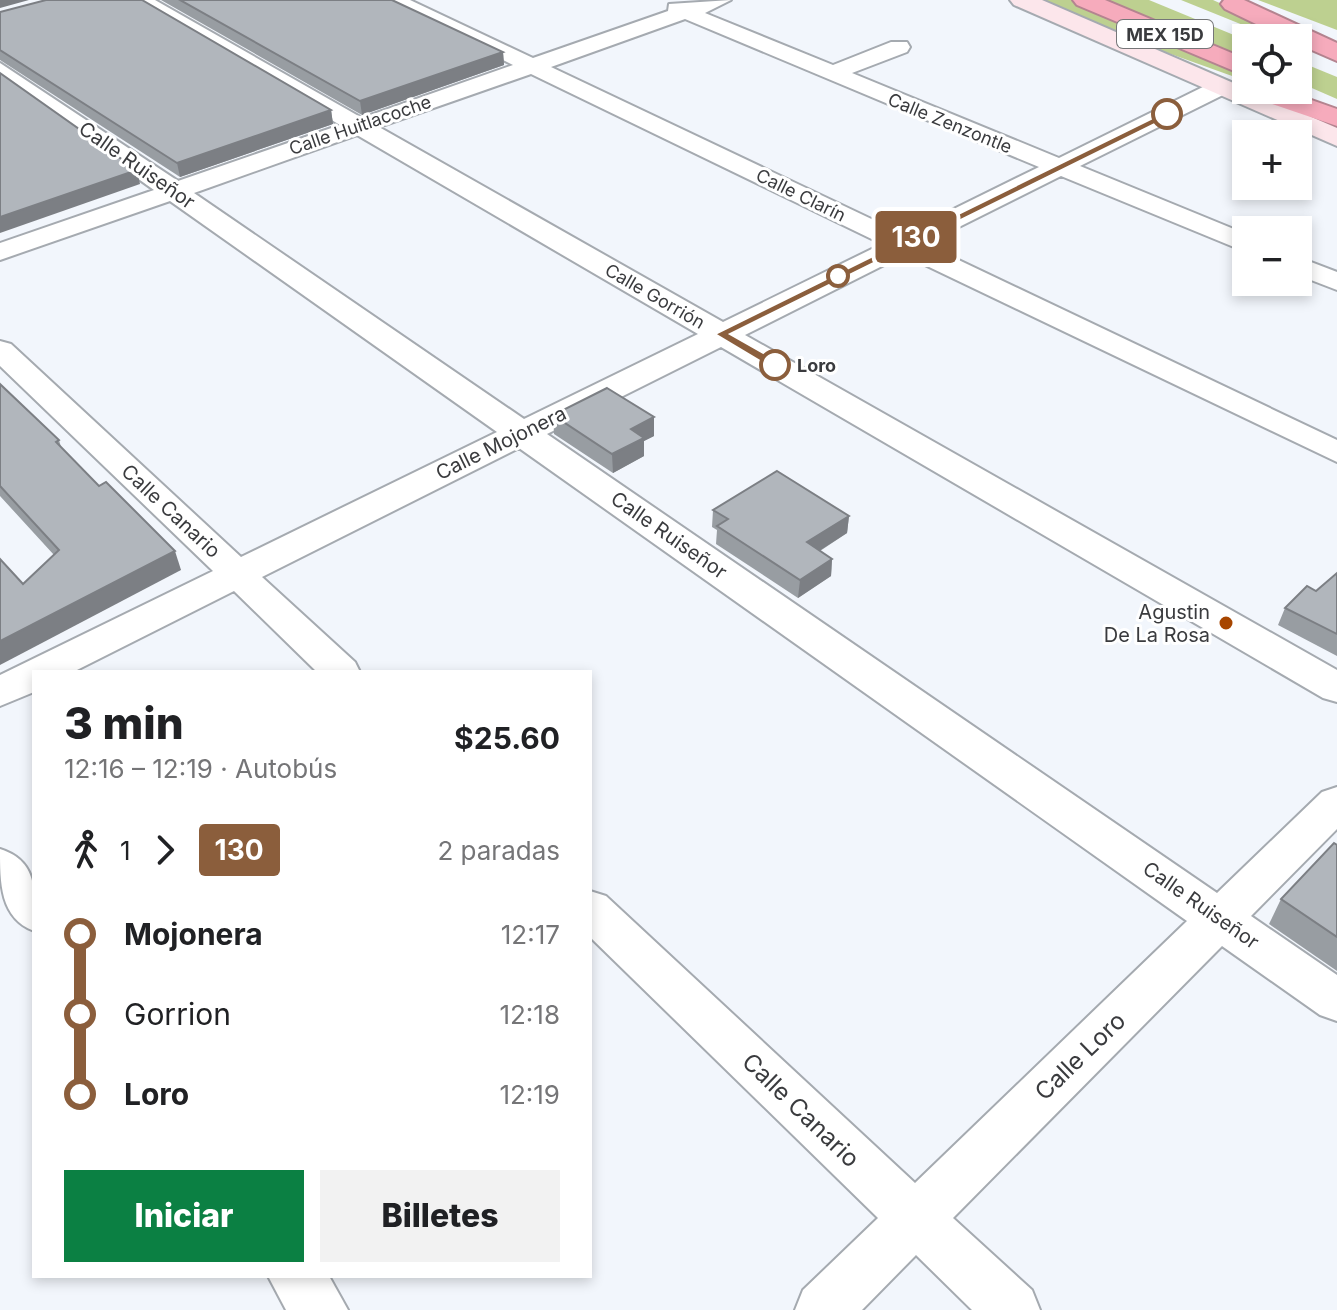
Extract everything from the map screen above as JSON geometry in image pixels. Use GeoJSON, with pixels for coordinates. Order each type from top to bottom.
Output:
{"type":"FeatureCollection","features":[{"type":"Feature","properties":{"kind":"highway","name":"MEX 15D"},"geometry":{"type":"LineString","coordinates":[[1085,0],[1232,62]]}},
{"type":"Feature","properties":{"kind":"highway"},"geometry":{"type":"LineString","coordinates":[[1228,10],[1337,53]]}},
{"type":"Feature","properties":{"kind":"highway"},"geometry":{"type":"LineString","coordinates":[[1312,62],[1337,72]]}},
{"type":"Feature","properties":{"kind":"highway"},"geometry":{"type":"LineString","coordinates":[[1312,98],[1337,109]]}},
{"type":"Feature","properties":{"kind":"highway"},"geometry":{"type":"LineString","coordinates":[[1298,104],[1337,118]]}},
{"type":"Feature","properties":{"kind":"main road"},"geometry":{"type":"LineString","coordinates":[[1022,0],[1114,40],[1232,85]]}},
{"type":"Feature","properties":{"kind":"main road"},"geometry":{"type":"LineString","coordinates":[[1228,10],[1337,45]]}},
{"type":"Feature","properties":{"kind":"main road"},"geometry":{"type":"LineString","coordinates":[[1270,104],[1337,138]]}},
{"type":"Feature","properties":{"kind":"street","name":"Calle Gorrión"},"geometry":{"type":"LineString","coordinates":[[140,0],[1337,688]]}},
{"type":"Feature","properties":{"kind":"street","name":"Calle Clarín"},"geometry":{"type":"LineString","coordinates":[[394,0],[1337,452]]}},
{"type":"Feature","properties":{"kind":"street","name":"Calle Zenzontle"},"geometry":{"type":"LineString","coordinates":[[655,0],[1232,238]]}},
{"type":"Feature","properties":{"kind":"street","name":"Calle Huitlacoche"},"geometry":{"type":"LineString","coordinates":[[0,252],[721,0]]}},
{"type":"Feature","properties":{"kind":"street"},"geometry":{"type":"LineString","coordinates":[[829,74],[899,47]]}},
{"type":"Feature","properties":{"kind":"street","name":"Calle Ruiseñor"},"geometry":{"type":"LineString","coordinates":[[0,70],[1337,1001]]}},
{"type":"Feature","properties":{"kind":"street","name":"Calle Mojonera"},"geometry":{"type":"LineString","coordinates":[[44,670],[1059,167],[1232,87]]}},
{"type":"Feature","properties":{"kind":"street"},"geometry":{"type":"LineString","coordinates":[[1312,271],[1337,282]]}},
{"type":"Feature","properties":{"kind":"street","name":"Calle Canario"},"geometry":{"type":"LineString","coordinates":[[0,350],[339,670]]}},
{"type":"Feature","properties":{"kind":"street"},"geometry":{"type":"LineString","coordinates":[[0,692],[32,676]]}},
{"type":"Feature","properties":{"kind":"street","name":"Calle Loro"},"geometry":{"type":"LineString","coordinates":[[823,1310],[1337,803]]}},
{"type":"Feature","properties":{"kind":"street"},"geometry":{"type":"LineString","coordinates":[[0,866],[32,910]]}},
{"type":"Feature","properties":{"kind":"street","name":"Calle Canario"},"geometry":{"type":"LineString","coordinates":[[592,911],[1012,1310]]}},
{"type":"Feature","properties":{"kind":"street"},"geometry":{"type":"LineString","coordinates":[[296,1278],[320,1310]]}},
{"type":"Feature","properties":{"kind":"green space"},"geometry":{"type":"Polygon","coordinates":[[[1036,0],[1071,0],[1232,69],[1232,76],[1126,38],[1036,0]]]}},
{"type":"Feature","properties":{"kind":"green space"},"geometry":{"type":"Polygon","coordinates":[[[1103,0],[1149,0],[1232,34],[1232,54],[1103,0]]]}},
{"type":"Feature","properties":{"kind":"green space"},"geometry":{"type":"Polygon","coordinates":[[[1181,0],[1213,0],[1266,24],[1240,24],[1181,0]]]}},
{"type":"Feature","properties":{"kind":"green space"},"geometry":{"type":"Polygon","coordinates":[[[1258,0],[1337,0],[1337,30],[1258,0]]]}},
{"type":"Feature","properties":{"kind":"green space"},"geometry":{"type":"Polygon","coordinates":[[[1312,67],[1337,77],[1337,99],[1312,88],[1312,67]]]}},
{"type":"Feature","properties":{"kind":"building"},"geometry":{"type":"Polygon","coordinates":[[[46,0],[142,0],[331,110],[177,163],[0,50],[0,12],[46,0]]]}},
{"type":"Feature","properties":{"kind":"building"},"geometry":{"type":"Polygon","coordinates":[[[180,0],[392,0],[503,52],[360,101],[180,0]]]}},
{"type":"Feature","properties":{"kind":"building"},"geometry":{"type":"Polygon","coordinates":[[[0,73],[137,170],[0,217],[0,73]]]}},
{"type":"Feature","properties":{"kind":"building"},"geometry":{"type":"Polygon","coordinates":[[[0,384],[59,440],[56,442],[99,486],[106,482],[175,551],[0,641],[0,559],[23,584],[59,550],[0,486],[0,384]]]}},
{"type":"Feature","properties":{"kind":"building"},"geometry":{"type":"Polygon","coordinates":[[[607,388],[654,417],[631,429],[644,438],[612,454],[553,415],[607,388]]]}},
{"type":"Feature","properties":{"kind":"building"},"geometry":{"type":"Polygon","coordinates":[[[777,471],[849,516],[807,542],[832,559],[800,580],[717,526],[728,519],[713,510],[777,471]]]}},
{"type":"Feature","properties":{"kind":"building"},"geometry":{"type":"Polygon","coordinates":[[[1337,573],[1337,634],[1285,608],[1307,586],[1316,591],[1337,573]]]}},
{"type":"Feature","properties":{"kind":"building"},"geometry":{"type":"Polygon","coordinates":[[[1334,843],[1337,845],[1337,937],[1281,899],[1334,843]]]}},
{"type":"Feature","properties":{"kind":"bus line","name":"130"},"geometry":{"type":"LineString","coordinates":[[775,365],[721,334],[1167,114]]}},
{"type":"Feature","properties":{"kind":"place","name":"Loro"},"geometry":{"type":"Point","coordinates":[775,365]}},
{"type":"Feature","properties":{"kind":"place","name":"Agustin De La Rosa"},"geometry":{"type":"Point","coordinates":[1226,623]}}]}
